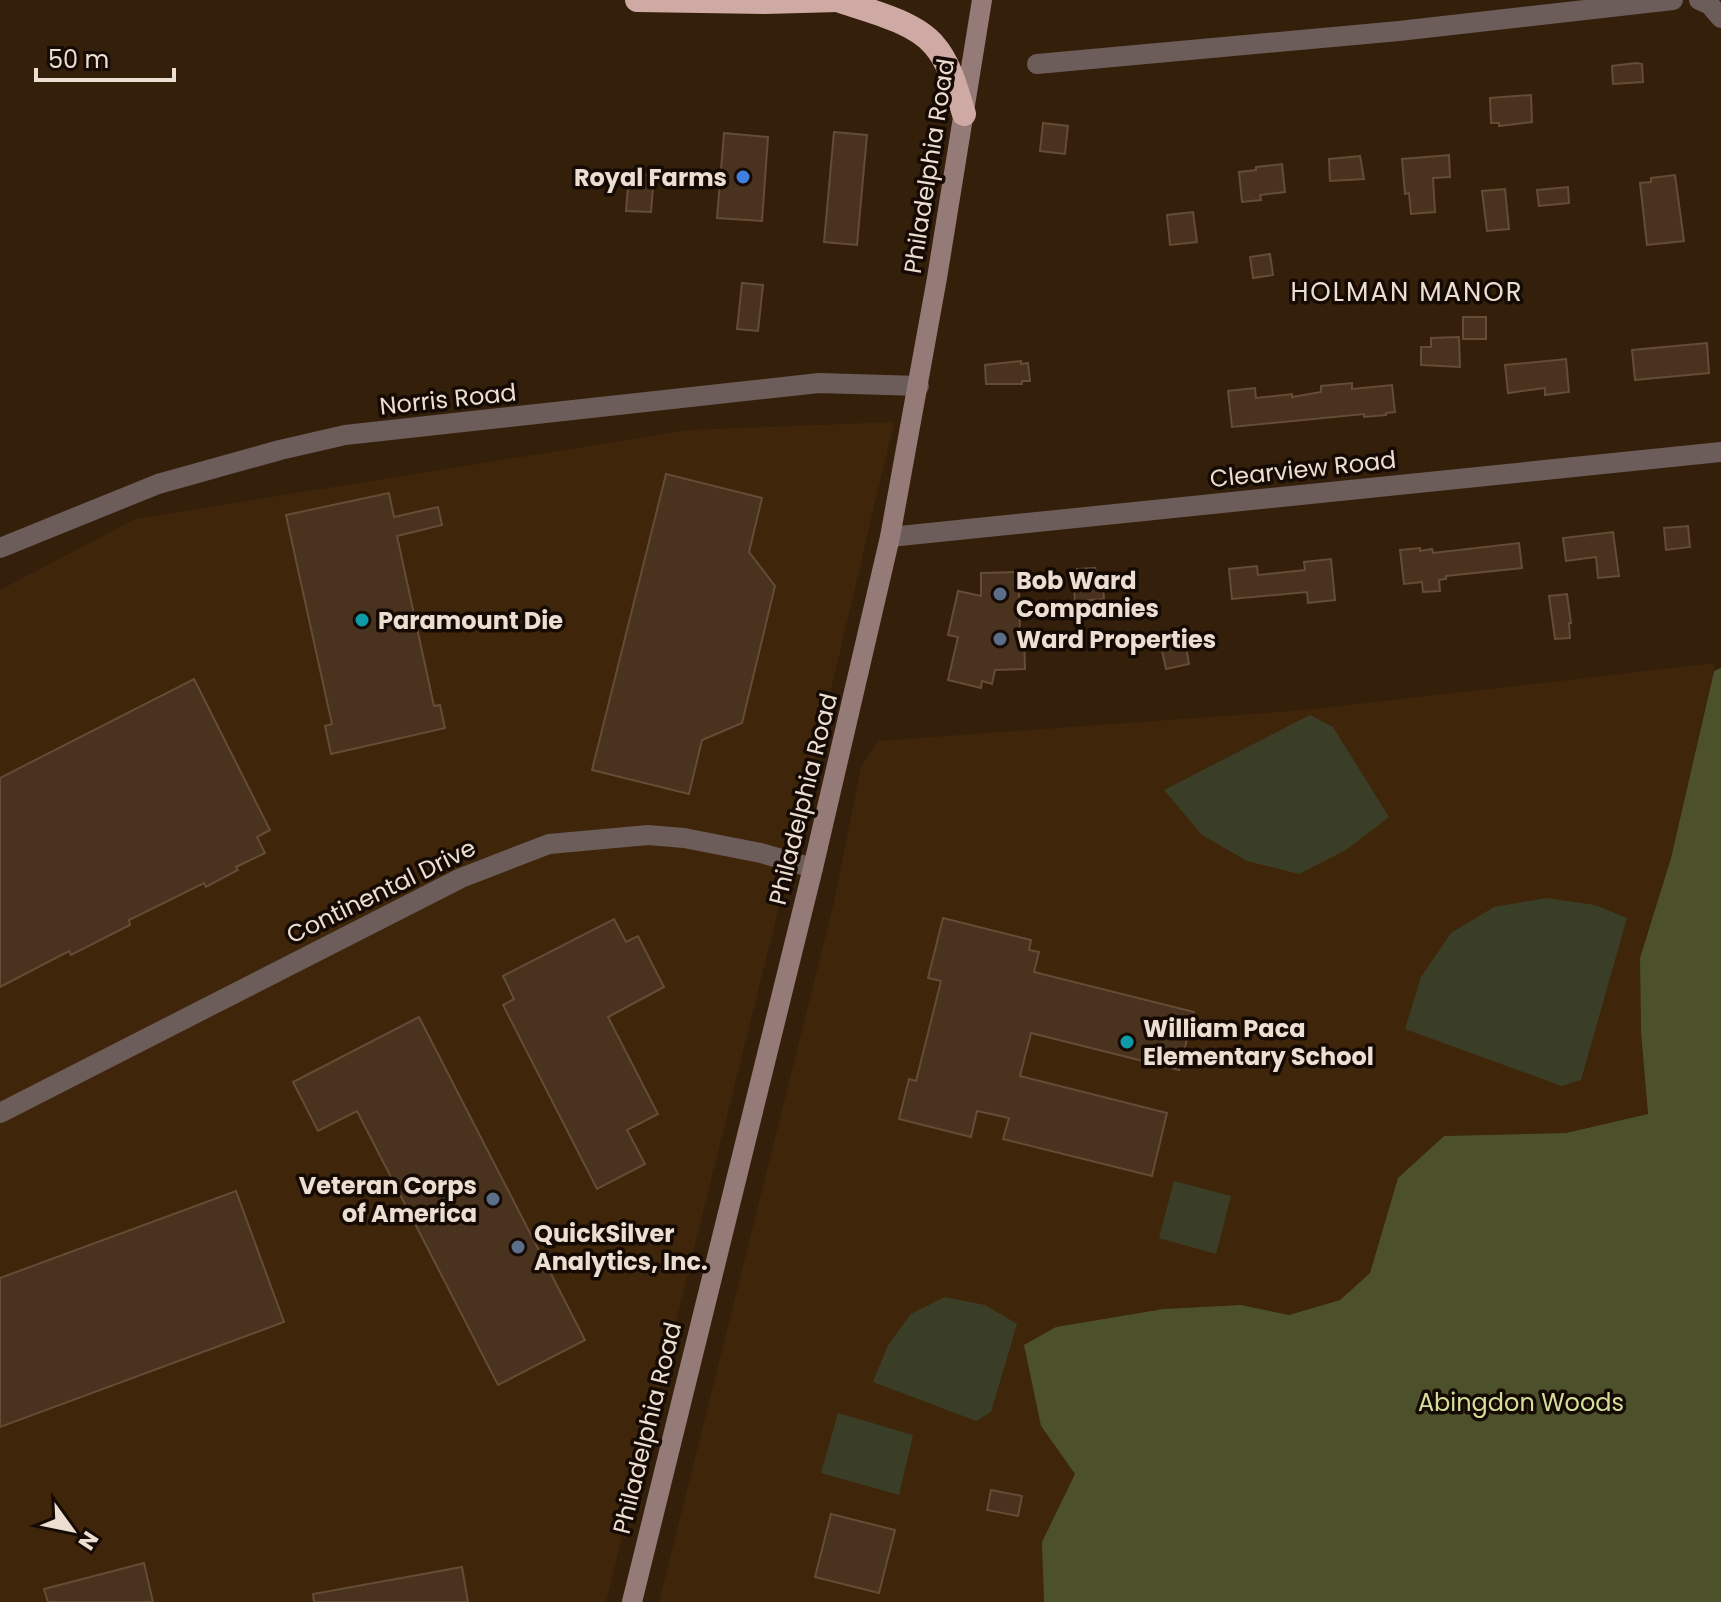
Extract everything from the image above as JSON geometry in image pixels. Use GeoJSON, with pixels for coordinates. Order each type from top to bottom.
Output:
{"type":"FeatureCollection","features":[{"type":"Feature","properties":{"kind":"highway"},"geometry":{"type":"LineString","coordinates":[[637,0],[838,0],[913,29],[934,44],[954,81],[964,114]]}},
{"type":"Feature","properties":{"kind":"main road","name":"Philadelphia Road"},"geometry":{"type":"LineString","coordinates":[[632,1602],[813,868],[890,537],[919,386],[982,0]]}},
{"type":"Feature","properties":{"kind":"street"},"geometry":{"type":"LineString","coordinates":[[1699,0],[1710,5],[1721,18]]}},
{"type":"Feature","properties":{"kind":"street"},"geometry":{"type":"LineString","coordinates":[[1037,64],[1385,33],[1665,1]]}},
{"type":"Feature","properties":{"kind":"street","name":"Norris Road"},"geometry":{"type":"LineString","coordinates":[[0,548],[158,484],[345,435],[819,383],[919,386]]}},
{"type":"Feature","properties":{"kind":"street","name":"Clearview Road"},"geometry":{"type":"LineString","coordinates":[[890,537],[1721,452]]}},
{"type":"Feature","properties":{"kind":"street","name":"Continental Drive"},"geometry":{"type":"LineString","coordinates":[[0,1113],[461,878],[549,844],[648,835],[684,838],[747,850],[813,868]]}},
{"type":"Feature","properties":{"kind":"shaded area"},"geometry":{"type":"Polygon","coordinates":[[[894,422],[800,822],[606,1602],[0,1602],[0,590],[135,519],[688,430],[894,422]]]}},
{"type":"Feature","properties":{"kind":"shaded area"},"geometry":{"type":"Polygon","coordinates":[[[1715,663],[1671,858],[1640,958],[1641,1032],[1648,1114],[1566,1133],[1444,1136],[1398,1178],[1370,1273],[1340,1300],[1289,1315],[1241,1305],[1163,1309],[1056,1327],[1041,1426],[1075,1474],[1043,1542],[1044,1602],[659,1602],[834,902],[861,767],[878,741],[1305,710],[1715,663]]]}},
{"type":"Feature","properties":{"kind":"green space","name":"Abingdon Woods"},"geometry":{"type":"Polygon","coordinates":[[[1721,668],[1721,1602],[1044,1602],[1042,1542],[1075,1474],[1041,1426],[1024,1345],[1056,1327],[1163,1309],[1241,1305],[1289,1315],[1340,1300],[1370,1273],[1398,1178],[1444,1136],[1566,1133],[1648,1114],[1641,1032],[1640,958],[1671,858],[1714,671],[1721,668]]]}},
{"type":"Feature","properties":{"kind":"green space"},"geometry":{"type":"Polygon","coordinates":[[[1310,715],[1333,727],[1389,817],[1346,850],[1299,874],[1247,861],[1202,835],[1164,790],[1310,715]]]}},
{"type":"Feature","properties":{"kind":"green space"},"geometry":{"type":"Polygon","coordinates":[[[1546,898],[1595,905],[1627,918],[1581,1080],[1562,1086],[1405,1029],[1421,977],[1451,933],[1494,907],[1546,898]]]}},
{"type":"Feature","properties":{"kind":"green space"},"geometry":{"type":"Polygon","coordinates":[[[1174,1181],[1231,1196],[1216,1254],[1159,1238],[1174,1181]]]}},
{"type":"Feature","properties":{"kind":"green space"},"geometry":{"type":"Polygon","coordinates":[[[945,1297],[985,1305],[1017,1324],[991,1412],[976,1421],[873,1382],[888,1345],[911,1314],[945,1297]]]}},
{"type":"Feature","properties":{"kind":"green space"},"geometry":{"type":"Polygon","coordinates":[[[838,1413],[913,1435],[899,1495],[821,1473],[838,1413]]]}},
{"type":"Feature","properties":{"kind":"building"},"geometry":{"type":"Polygon","coordinates":[[[1642,64],[1643,82],[1613,84],[1612,66],[1642,64]]]}},
{"type":"Feature","properties":{"kind":"building"},"geometry":{"type":"Polygon","coordinates":[[[1531,95],[1532,122],[1499,126],[1499,123],[1491,123],[1490,98],[1531,95]]]}},
{"type":"Feature","properties":{"kind":"building"},"geometry":{"type":"Polygon","coordinates":[[[1043,123],[1068,126],[1065,154],[1040,151],[1043,123]]]}},
{"type":"Feature","properties":{"kind":"building"},"geometry":{"type":"Polygon","coordinates":[[[834,132],[867,135],[857,245],[824,242],[834,132]]]}},
{"type":"Feature","properties":{"kind":"building","name":"Royal Farms"},"geometry":{"type":"Polygon","coordinates":[[[724,133],[768,137],[762,221],[717,218],[724,133]]]}},
{"type":"Feature","properties":{"kind":"building"},"geometry":{"type":"Polygon","coordinates":[[[1449,155],[1450,177],[1433,178],[1435,212],[1411,214],[1409,193],[1405,194],[1402,159],[1449,155]]]}},
{"type":"Feature","properties":{"kind":"building"},"geometry":{"type":"Polygon","coordinates":[[[1360,156],[1364,179],[1330,181],[1329,159],[1360,156]]]}},
{"type":"Feature","properties":{"kind":"building"},"geometry":{"type":"Polygon","coordinates":[[[1282,164],[1285,192],[1260,195],[1261,200],[1242,202],[1239,172],[1282,164]]]}},
{"type":"Feature","properties":{"kind":"building"},"geometry":{"type":"Polygon","coordinates":[[[629,174],[654,175],[651,212],[626,211],[629,174]]]}},
{"type":"Feature","properties":{"kind":"building"},"geometry":{"type":"Polygon","coordinates":[[[1675,175],[1684,241],[1647,245],[1640,183],[1651,182],[1651,178],[1675,175]]]}},
{"type":"Feature","properties":{"kind":"building"},"geometry":{"type":"Polygon","coordinates":[[[1568,187],[1569,203],[1539,206],[1537,190],[1568,187]]]}},
{"type":"Feature","properties":{"kind":"building"},"geometry":{"type":"Polygon","coordinates":[[[1505,189],[1509,229],[1487,231],[1482,191],[1505,189]]]}},
{"type":"Feature","properties":{"kind":"building"},"geometry":{"type":"Polygon","coordinates":[[[1193,212],[1197,242],[1170,245],[1167,215],[1193,212]]]}},
{"type":"Feature","properties":{"kind":"building"},"geometry":{"type":"Polygon","coordinates":[[[1270,254],[1273,275],[1253,278],[1250,257],[1270,254]]]}},
{"type":"Feature","properties":{"kind":"building"},"geometry":{"type":"Polygon","coordinates":[[[742,283],[763,285],[758,331],[737,329],[742,283]]]}},
{"type":"Feature","properties":{"kind":"building"},"geometry":{"type":"Polygon","coordinates":[[[1463,317],[1486,317],[1486,339],[1463,339],[1463,317]]]}},
{"type":"Feature","properties":{"kind":"building"},"geometry":{"type":"Polygon","coordinates":[[[1459,337],[1460,367],[1421,365],[1421,347],[1431,347],[1431,338],[1459,337]]]}},
{"type":"Feature","properties":{"kind":"building"},"geometry":{"type":"Polygon","coordinates":[[[1707,343],[1709,373],[1635,380],[1632,350],[1707,343]]]}},
{"type":"Feature","properties":{"kind":"building"},"geometry":{"type":"Polygon","coordinates":[[[1566,359],[1569,392],[1545,395],[1545,388],[1508,393],[1505,365],[1566,359]]]}},
{"type":"Feature","properties":{"kind":"building"},"geometry":{"type":"Polygon","coordinates":[[[1021,361],[1021,364],[1028,363],[1030,381],[1022,381],[1022,384],[986,384],[985,365],[1021,361]]]}},
{"type":"Feature","properties":{"kind":"building"},"geometry":{"type":"Polygon","coordinates":[[[1352,383],[1352,389],[1392,385],[1395,412],[1232,427],[1228,391],[1255,388],[1256,398],[1292,394],[1292,397],[1321,392],[1321,386],[1352,383]]]}},
{"type":"Feature","properties":{"kind":"building"},"geometry":{"type":"Polygon","coordinates":[[[666,474],[762,498],[749,552],[775,586],[742,723],[702,740],[689,794],[592,770],[666,474]]]}},
{"type":"Feature","properties":{"kind":"building","name":"Paramount Die"},"geometry":{"type":"Polygon","coordinates":[[[389,493],[394,517],[438,507],[442,525],[397,536],[434,706],[440,705],[445,728],[331,754],[325,726],[332,724],[286,515],[389,493]]]}},
{"type":"Feature","properties":{"kind":"building"},"geometry":{"type":"Polygon","coordinates":[[[1688,526],[1690,547],[1666,550],[1664,528],[1688,526]]]}},
{"type":"Feature","properties":{"kind":"building"},"geometry":{"type":"Polygon","coordinates":[[[1613,532],[1619,576],[1598,578],[1596,557],[1566,561],[1563,538],[1613,532]]]}},
{"type":"Feature","properties":{"kind":"building"},"geometry":{"type":"Polygon","coordinates":[[[1519,543],[1522,568],[1446,576],[1446,579],[1439,580],[1440,591],[1423,592],[1422,582],[1404,584],[1400,550],[1432,549],[1433,553],[1519,543]]]}},
{"type":"Feature","properties":{"kind":"building"},"geometry":{"type":"Polygon","coordinates":[[[1331,559],[1335,600],[1308,603],[1307,592],[1232,599],[1229,569],[1257,566],[1258,575],[1305,570],[1304,562],[1331,559]]]}},
{"type":"Feature","properties":{"kind":"building"},"geometry":{"type":"Polygon","coordinates":[[[1095,568],[1096,575],[1102,574],[1104,599],[1075,601],[1073,578],[1077,577],[1077,569],[1095,568]]]}},
{"type":"Feature","properties":{"kind":"building"},"geometry":{"type":"Polygon","coordinates":[[[981,573],[1026,574],[1026,588],[1019,589],[1020,636],[1024,636],[1025,669],[995,670],[992,684],[982,681],[981,688],[948,680],[958,637],[948,635],[958,591],[981,596],[981,573]]]}},
{"type":"Feature","properties":{"kind":"building"},"geometry":{"type":"Polygon","coordinates":[[[1567,594],[1570,638],[1555,639],[1549,596],[1567,594]]]}},
{"type":"Feature","properties":{"kind":"building"},"geometry":{"type":"Polygon","coordinates":[[[1185,641],[1189,664],[1166,669],[1161,646],[1185,641]]]}},
{"type":"Feature","properties":{"kind":"building"},"geometry":{"type":"Polygon","coordinates":[[[194,679],[270,830],[257,837],[265,853],[206,887],[204,883],[129,920],[130,925],[71,955],[69,951],[0,987],[0,778],[194,679]]]}},
{"type":"Feature","properties":{"kind":"building","name":"William Paca Elementary School"},"geometry":{"type":"Polygon","coordinates":[[[943,918],[1031,940],[1029,950],[1039,952],[1034,972],[1194,1012],[1179,1070],[1031,1033],[1020,1076],[1167,1113],[1152,1176],[1003,1139],[1009,1118],[977,1111],[971,1137],[899,1119],[909,1079],[916,1081],[941,981],[928,978],[943,918]]]}},
{"type":"Feature","properties":{"kind":"building"},"geometry":{"type":"Polygon","coordinates":[[[614,919],[626,942],[638,936],[664,987],[608,1017],[658,1114],[627,1130],[645,1164],[597,1189],[503,1005],[514,999],[503,976],[614,919]]]}},
{"type":"Feature","properties":{"kind":"building"},"geometry":{"type":"Polygon","coordinates":[[[419,1017],[585,1340],[498,1385],[357,1111],[318,1131],[293,1082],[419,1017]]]}},
{"type":"Feature","properties":{"kind":"building"},"geometry":{"type":"Polygon","coordinates":[[[236,1191],[284,1322],[0,1427],[0,1278],[236,1191]]]}},
{"type":"Feature","properties":{"kind":"building"},"geometry":{"type":"Polygon","coordinates":[[[991,1490],[1022,1496],[1018,1516],[987,1510],[991,1490]]]}},
{"type":"Feature","properties":{"kind":"building"},"geometry":{"type":"Polygon","coordinates":[[[831,1514],[895,1530],[879,1593],[815,1577],[831,1514]]]}},
{"type":"Feature","properties":{"kind":"building"},"geometry":{"type":"Polygon","coordinates":[[[144,1563],[153,1602],[48,1602],[44,1589],[144,1563]]]}},
{"type":"Feature","properties":{"kind":"building"},"geometry":{"type":"Polygon","coordinates":[[[462,1567],[468,1602],[314,1602],[313,1594],[462,1567]]]}},
{"type":"Feature","properties":{"kind":"place","name":"Royal Farms"},"geometry":{"type":"Point","coordinates":[743,177]}},
{"type":"Feature","properties":{"kind":"place","name":"Bob Ward Companies"},"geometry":{"type":"Point","coordinates":[1000,594]}},
{"type":"Feature","properties":{"kind":"place","name":"Paramount Die"},"geometry":{"type":"Point","coordinates":[362,620]}},
{"type":"Feature","properties":{"kind":"place","name":"Ward Properties"},"geometry":{"type":"Point","coordinates":[1000,639]}},
{"type":"Feature","properties":{"kind":"place","name":"William Paca Elementary School"},"geometry":{"type":"Point","coordinates":[1127,1042]}},
{"type":"Feature","properties":{"kind":"place","name":"Veteran Corps of America"},"geometry":{"type":"Point","coordinates":[493,1199]}},
{"type":"Feature","properties":{"kind":"place","name":"QuickSilver Analytics, Inc."},"geometry":{"type":"Point","coordinates":[518,1247]}},
{"type":"Feature","properties":{"kind":"district","name":"HOLMAN MANOR"},"geometry":{"type":"Point","coordinates":[1407,292]}}]}
